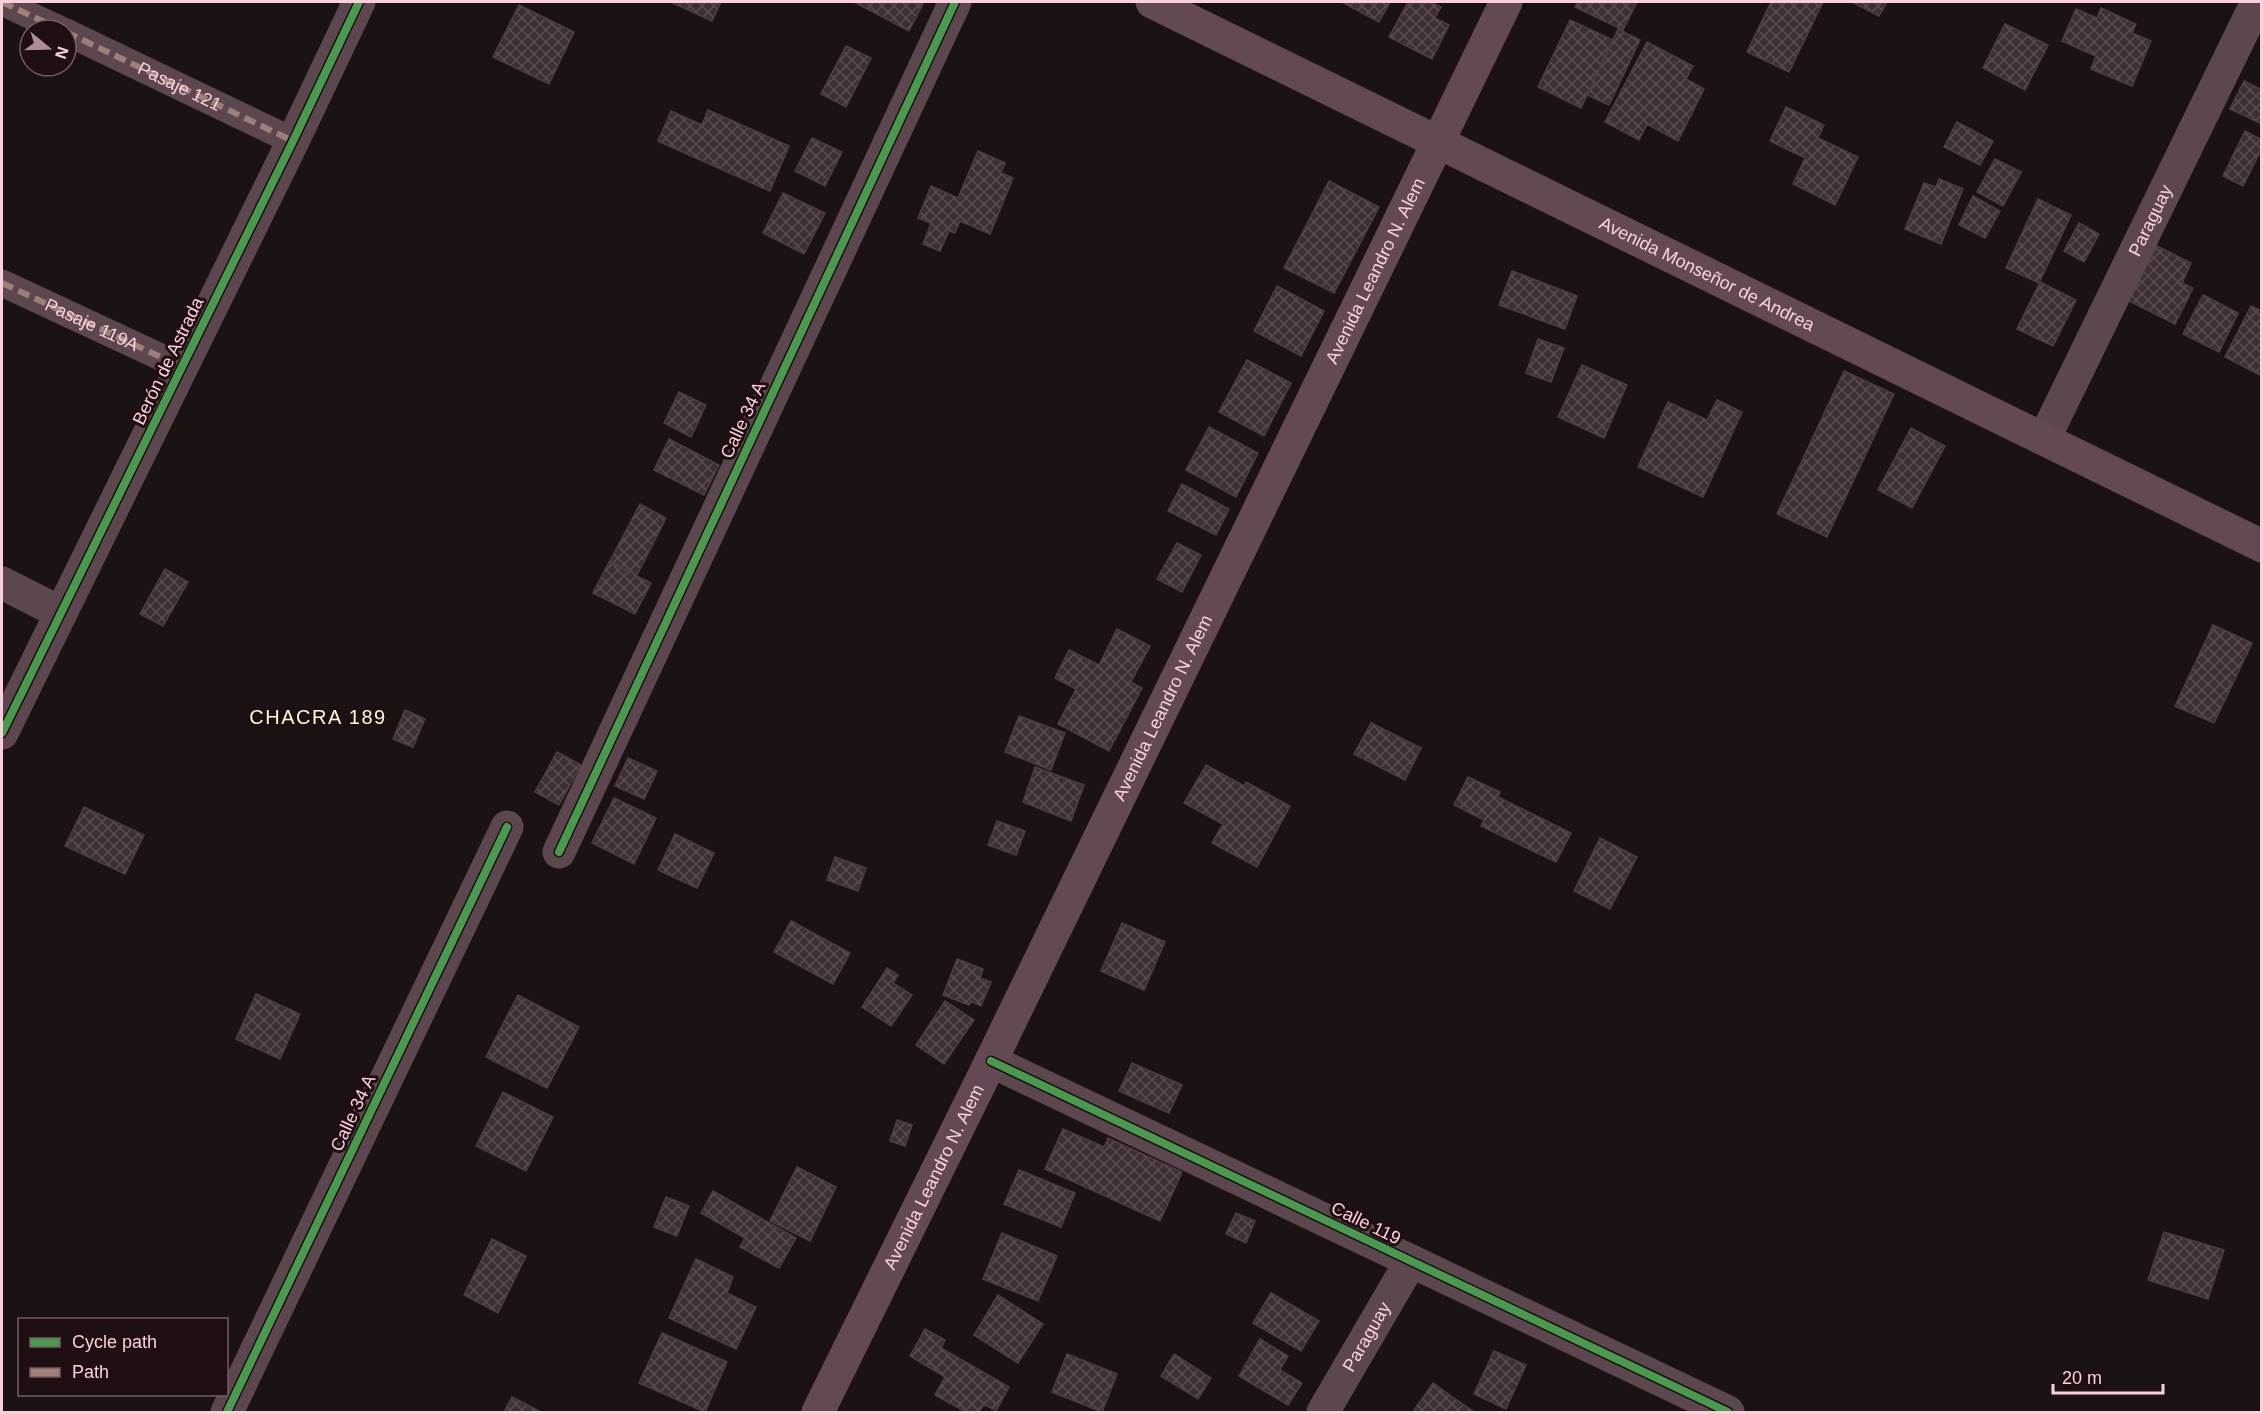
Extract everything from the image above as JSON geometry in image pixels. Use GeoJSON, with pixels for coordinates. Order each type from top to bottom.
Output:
{"type":"FeatureCollection","features":[{"type":"Feature","properties":{"kind":"main road","name":"Avenida Monseñor de Andrea"},"geometry":{"type":"LineString","coordinates":[[1152,2],[2262,546]]}},
{"type":"Feature","properties":{"kind":"main road","name":"Avenida Leandro N. Alem"},"geometry":{"type":"LineString","coordinates":[[818,1413],[992,1061],[1506,2]]}},
{"type":"Feature","properties":{"kind":"street"},"geometry":{"type":"LineString","coordinates":[[2,2],[36,18]]}},
{"type":"Feature","properties":{"kind":"street","name":"Berón de Astrada"},"geometry":{"type":"LineString","coordinates":[[2,734],[359,2]]}},
{"type":"Feature","properties":{"kind":"street","name":"Calle 34 A"},"geometry":{"type":"LineString","coordinates":[[559,852],[955,2]]}},
{"type":"Feature","properties":{"kind":"street","name":"Paraguay"},"geometry":{"type":"LineString","coordinates":[[2044,439],[2257,2]]}},
{"type":"Feature","properties":{"kind":"street","name":"Pasaje 121"},"geometry":{"type":"LineString","coordinates":[[78,39],[293,141]]}},
{"type":"Feature","properties":{"kind":"street","name":"Pasaje 119A"},"geometry":{"type":"LineString","coordinates":[[2,283],[182,367]]}},
{"type":"Feature","properties":{"kind":"street"},"geometry":{"type":"LineString","coordinates":[[2,583],[61,613]]}},
{"type":"Feature","properties":{"kind":"street","name":"Calle 34 A"},"geometry":{"type":"LineString","coordinates":[[227,1413],[507,827]]}},
{"type":"Feature","properties":{"kind":"street","name":"Calle 119"},"geometry":{"type":"LineString","coordinates":[[992,1061],[1728,1413]]}},
{"type":"Feature","properties":{"kind":"street","name":"Paraguay"},"geometry":{"type":"LineString","coordinates":[[1323,1413],[1411,1261]]}},
{"type":"Feature","properties":{"kind":"building"},"geometry":{"type":"Polygon","coordinates":[[[671,2],[721,2],[712,21],[671,2]]]}},
{"type":"Feature","properties":{"kind":"building"},"geometry":{"type":"Polygon","coordinates":[[[854,2],[924,2],[909,31],[854,2]]]}},
{"type":"Feature","properties":{"kind":"building"},"geometry":{"type":"Polygon","coordinates":[[[1342,2],[1390,2],[1379,22],[1342,2]]]}},
{"type":"Feature","properties":{"kind":"building"},"geometry":{"type":"Polygon","coordinates":[[[1408,2],[1431,2],[1441,7],[1435,18],[1449,25],[1432,59],[1389,37],[1408,2]]]}},
{"type":"Feature","properties":{"kind":"building"},"geometry":{"type":"Polygon","coordinates":[[[1578,2],[1637,2],[1623,30],[1575,7],[1578,2]]]}},
{"type":"Feature","properties":{"kind":"building"},"geometry":{"type":"Polygon","coordinates":[[[1771,2],[1823,2],[1789,72],[1747,52],[1771,2]]]}},
{"type":"Feature","properties":{"kind":"building"},"geometry":{"type":"Polygon","coordinates":[[[1852,2],[1887,2],[1879,16],[1852,2]]]}},
{"type":"Feature","properties":{"kind":"building"},"geometry":{"type":"Polygon","coordinates":[[[519,5],[574,32],[549,84],[493,57],[519,5]]]}},
{"type":"Feature","properties":{"kind":"building"},"geometry":{"type":"Polygon","coordinates":[[[2101,8],[2136,24],[2132,33],[2151,41],[2132,86],[2091,69],[2096,56],[2062,41],[2076,9],[2097,18],[2101,8]]]}},
{"type":"Feature","properties":{"kind":"building"},"geometry":{"type":"Polygon","coordinates":[[[1570,20],[1613,40],[1581,108],[1538,87],[1570,20]]]}},
{"type":"Feature","properties":{"kind":"building"},"geometry":{"type":"Polygon","coordinates":[[[2005,24],[2048,45],[2025,90],[1983,68],[2005,24]]]}},
{"type":"Feature","properties":{"kind":"building"},"geometry":{"type":"Polygon","coordinates":[[[1618,29],[1640,40],[1609,105],[1587,95],[1618,29]]]}},
{"type":"Feature","properties":{"kind":"building"},"geometry":{"type":"Polygon","coordinates":[[[1647,42],[1693,66],[1686,79],[1704,89],[1678,141],[1647,124],[1639,140],[1605,122],[1647,42]]]}},
{"type":"Feature","properties":{"kind":"building"},"geometry":{"type":"Polygon","coordinates":[[[846,46],[871,58],[846,107],[821,94],[846,46]]]}},
{"type":"Feature","properties":{"kind":"building"},"geometry":{"type":"Polygon","coordinates":[[[2244,81],[2262,90],[2262,124],[2230,109],[2244,81]]]}},
{"type":"Feature","properties":{"kind":"building"},"geometry":{"type":"Polygon","coordinates":[[[1786,107],[1824,125],[1818,138],[1858,157],[1835,205],[1793,184],[1805,158],[1770,141],[1786,107]]]}},
{"type":"Feature","properties":{"kind":"building"},"geometry":{"type":"Polygon","coordinates":[[[708,110],[789,146],[770,191],[658,141],[671,111],[702,125],[708,110]]]}},
{"type":"Feature","properties":{"kind":"building"},"geometry":{"type":"Polygon","coordinates":[[[1957,122],[1993,141],[1980,165],[1944,147],[1957,122]]]}},
{"type":"Feature","properties":{"kind":"building"},"geometry":{"type":"Polygon","coordinates":[[[2245,131],[2262,140],[2262,148],[2243,186],[2223,176],[2245,131]]]}},
{"type":"Feature","properties":{"kind":"building"},"geometry":{"type":"Polygon","coordinates":[[[812,138],[842,152],[825,186],[795,171],[812,138]]]}},
{"type":"Feature","properties":{"kind":"building"},"geometry":{"type":"Polygon","coordinates":[[[978,151],[1005,163],[1001,173],[1013,178],[990,234],[960,221],[955,233],[949,231],[940,251],[923,244],[931,223],[918,218],[931,186],[958,198],[978,151]]]}},
{"type":"Feature","properties":{"kind":"building"},"geometry":{"type":"Polygon","coordinates":[[[1995,159],[2021,172],[2003,206],[1977,192],[1995,159]]]}},
{"type":"Feature","properties":{"kind":"building"},"geometry":{"type":"Polygon","coordinates":[[[1939,179],[1963,189],[1941,244],[1905,229],[1924,183],[1936,187],[1939,179]]]}},
{"type":"Feature","properties":{"kind":"building"},"geometry":{"type":"Polygon","coordinates":[[[1329,181],[1379,207],[1334,293],[1284,268],[1329,181]]]}},
{"type":"Feature","properties":{"kind":"building"},"geometry":{"type":"Polygon","coordinates":[[[783,193],[825,213],[804,254],[763,233],[783,193]]]}},
{"type":"Feature","properties":{"kind":"building"},"geometry":{"type":"Polygon","coordinates":[[[1973,196],[2000,211],[1985,238],[1959,225],[1973,196]]]}},
{"type":"Feature","properties":{"kind":"building"},"geometry":{"type":"Polygon","coordinates":[[[2038,199],[2071,215],[2039,283],[2006,268],[2038,199]]]}},
{"type":"Feature","properties":{"kind":"building"},"geometry":{"type":"Polygon","coordinates":[[[2079,223],[2099,234],[2084,262],[2064,251],[2079,223]]]}},
{"type":"Feature","properties":{"kind":"building"},"geometry":{"type":"Polygon","coordinates":[[[2157,246],[2191,263],[2182,283],[2193,288],[2175,324],[2129,301],[2157,246]]]}},
{"type":"Feature","properties":{"kind":"building"},"geometry":{"type":"Polygon","coordinates":[[[1512,271],[1577,296],[1565,329],[1499,305],[1512,271]]]}},
{"type":"Feature","properties":{"kind":"building"},"geometry":{"type":"Polygon","coordinates":[[[2040,282],[2076,300],[2053,346],[2017,329],[2040,282]]]}},
{"type":"Feature","properties":{"kind":"building"},"geometry":{"type":"Polygon","coordinates":[[[1277,286],[1324,311],[1301,356],[1254,331],[1277,286]]]}},
{"type":"Feature","properties":{"kind":"building"},"geometry":{"type":"Polygon","coordinates":[[[2203,295],[2238,313],[2219,352],[2183,334],[2203,295]]]}},
{"type":"Feature","properties":{"kind":"building"},"geometry":{"type":"Polygon","coordinates":[[[2251,306],[2262,311],[2262,376],[2225,357],[2251,306]]]}},
{"type":"Feature","properties":{"kind":"building"},"geometry":{"type":"Polygon","coordinates":[[[1538,339],[1564,348],[1551,382],[1526,373],[1538,339]]]}},
{"type":"Feature","properties":{"kind":"building"},"geometry":{"type":"Polygon","coordinates":[[[1247,360],[1291,383],[1264,436],[1219,412],[1247,360]]]}},
{"type":"Feature","properties":{"kind":"building"},"geometry":{"type":"Polygon","coordinates":[[[1582,365],[1627,385],[1604,438],[1558,417],[1582,365]]]}},
{"type":"Feature","properties":{"kind":"building"},"geometry":{"type":"Polygon","coordinates":[[[1844,371],[1894,394],[1827,537],[1777,514],[1844,371]]]}},
{"type":"Feature","properties":{"kind":"building"},"geometry":{"type":"Polygon","coordinates":[[[679,392],[706,405],[691,437],[664,423],[679,392]]]}},
{"type":"Feature","properties":{"kind":"building"},"geometry":{"type":"Polygon","coordinates":[[[1717,400],[1742,412],[1703,497],[1638,467],[1668,402],[1707,420],[1717,400]]]}},
{"type":"Feature","properties":{"kind":"building"},"geometry":{"type":"Polygon","coordinates":[[[1209,427],[1258,453],[1236,497],[1186,470],[1209,427]]]}},
{"type":"Feature","properties":{"kind":"building"},"geometry":{"type":"Polygon","coordinates":[[[1911,428],[1945,446],[1912,508],[1878,490],[1911,428]]]}},
{"type":"Feature","properties":{"kind":"building"},"geometry":{"type":"Polygon","coordinates":[[[669,439],[719,465],[704,495],[654,470],[669,439]]]}},
{"type":"Feature","properties":{"kind":"building"},"geometry":{"type":"Polygon","coordinates":[[[1182,484],[1229,509],[1216,535],[1168,511],[1182,484]]]}},
{"type":"Feature","properties":{"kind":"building"},"geometry":{"type":"Polygon","coordinates":[[[640,504],[666,518],[637,575],[610,561],[640,504]]]}},
{"type":"Feature","properties":{"kind":"building"},"geometry":{"type":"Polygon","coordinates":[[[1177,543],[1201,555],[1182,592],[1157,579],[1177,543]]]}},
{"type":"Feature","properties":{"kind":"building"},"geometry":{"type":"Polygon","coordinates":[[[609,562],[651,583],[635,614],[593,593],[609,562]]]}},
{"type":"Feature","properties":{"kind":"building"},"geometry":{"type":"Polygon","coordinates":[[[165,569],[188,582],[163,626],[140,614],[165,569]]]}},
{"type":"Feature","properties":{"kind":"building"},"geometry":{"type":"Polygon","coordinates":[[[2213,625],[2252,643],[2214,723],[2175,706],[2213,625]]]}},
{"type":"Feature","properties":{"kind":"building"},"geometry":{"type":"Polygon","coordinates":[[[1117,629],[1150,646],[1131,682],[1142,688],[1109,751],[1058,724],[1076,689],[1055,678],[1069,650],[1099,665],[1117,629]]]}},
{"type":"Feature","properties":{"kind":"building"},"geometry":{"type":"Polygon","coordinates":[[[405,710],[425,719],[413,747],[393,739],[405,710]]]}},
{"type":"Feature","properties":{"kind":"building"},"geometry":{"type":"Polygon","coordinates":[[[1019,716],[1065,733],[1051,770],[1005,752],[1019,716]]]}},
{"type":"Feature","properties":{"kind":"building"},"geometry":{"type":"Polygon","coordinates":[[[1371,723],[1421,748],[1405,780],[1354,754],[1371,723]]]}},
{"type":"Feature","properties":{"kind":"building"},"geometry":{"type":"Polygon","coordinates":[[[557,752],[581,765],[559,805],[535,792],[557,752]]]}},
{"type":"Feature","properties":{"kind":"building"},"geometry":{"type":"Polygon","coordinates":[[[628,758],[657,771],[644,799],[615,786],[628,758]]]}},
{"type":"Feature","properties":{"kind":"building"},"geometry":{"type":"Polygon","coordinates":[[[1206,765],[1244,786],[1246,782],[1290,806],[1257,867],[1212,843],[1223,824],[1184,803],[1206,765]]]}},
{"type":"Feature","properties":{"kind":"building"},"geometry":{"type":"Polygon","coordinates":[[[1035,767],[1084,785],[1071,821],[1023,802],[1035,767]]]}},
{"type":"Feature","properties":{"kind":"building"},"geometry":{"type":"Polygon","coordinates":[[[1468,777],[1500,792],[1498,797],[1571,833],[1556,862],[1481,826],[1484,820],[1454,805],[1468,777]]]}},
{"type":"Feature","properties":{"kind":"building"},"geometry":{"type":"Polygon","coordinates":[[[614,798],[656,818],[634,864],[592,843],[614,798]]]}},
{"type":"Feature","properties":{"kind":"building"},"geometry":{"type":"Polygon","coordinates":[[[84,807],[144,835],[125,874],[65,846],[84,807]]]}},
{"type":"Feature","properties":{"kind":"building"},"geometry":{"type":"Polygon","coordinates":[[[997,821],[1025,831],[1016,855],[988,845],[997,821]]]}},
{"type":"Feature","properties":{"kind":"building"},"geometry":{"type":"Polygon","coordinates":[[[675,834],[714,853],[697,888],[658,870],[675,834]]]}},
{"type":"Feature","properties":{"kind":"building"},"geometry":{"type":"Polygon","coordinates":[[[1600,838],[1637,857],[1610,909],[1574,891],[1600,838]]]}},
{"type":"Feature","properties":{"kind":"building"},"geometry":{"type":"Polygon","coordinates":[[[835,857],[866,868],[858,891],[827,880],[835,857]]]}},
{"type":"Feature","properties":{"kind":"building"},"geometry":{"type":"Polygon","coordinates":[[[791,921],[850,953],[833,984],[774,952],[791,921]]]}},
{"type":"Feature","properties":{"kind":"building"},"geometry":{"type":"Polygon","coordinates":[[[1122,923],[1165,942],[1144,990],[1101,971],[1122,923]]]}},
{"type":"Feature","properties":{"kind":"building"},"geometry":{"type":"Polygon","coordinates":[[[957,959],[983,969],[980,978],[991,982],[981,1006],[971,1001],[969,1005],[943,995],[957,959]]]}},
{"type":"Feature","properties":{"kind":"building"},"geometry":{"type":"Polygon","coordinates":[[[887,968],[898,975],[893,983],[912,995],[891,1026],[862,1007],[887,968]]]}},
{"type":"Feature","properties":{"kind":"building"},"geometry":{"type":"Polygon","coordinates":[[[256,994],[300,1014],[280,1059],[236,1039],[256,994]]]}},
{"type":"Feature","properties":{"kind":"building"},"geometry":{"type":"Polygon","coordinates":[[[518,995],[579,1027],[547,1088],[486,1057],[518,995]]]}},
{"type":"Feature","properties":{"kind":"building"},"geometry":{"type":"Polygon","coordinates":[[[945,1001],[974,1020],[944,1064],[916,1045],[945,1001]]]}},
{"type":"Feature","properties":{"kind":"building"},"geometry":{"type":"Polygon","coordinates":[[[1132,1063],[1182,1085],[1169,1113],[1119,1091],[1132,1063]]]}},
{"type":"Feature","properties":{"kind":"building"},"geometry":{"type":"Polygon","coordinates":[[[503,1092],[553,1117],[526,1171],[476,1146],[503,1092]]]}},
{"type":"Feature","properties":{"kind":"building"},"geometry":{"type":"Polygon","coordinates":[[[897,1120],[912,1125],[905,1146],[890,1141],[897,1120]]]}},
{"type":"Feature","properties":{"kind":"building"},"geometry":{"type":"Polygon","coordinates":[[[1063,1129],[1104,1147],[1108,1138],[1182,1172],[1160,1221],[1045,1169],[1063,1129]]]}},
{"type":"Feature","properties":{"kind":"building"},"geometry":{"type":"Polygon","coordinates":[[[797,1167],[836,1187],[810,1241],[770,1221],[797,1167]]]}},
{"type":"Feature","properties":{"kind":"building"},"geometry":{"type":"Polygon","coordinates":[[[1019,1170],[1075,1193],[1061,1227],[1004,1204],[1019,1170]]]}},
{"type":"Feature","properties":{"kind":"building"},"geometry":{"type":"Polygon","coordinates":[[[713,1191],[796,1238],[779,1268],[740,1247],[745,1238],[701,1213],[713,1191]]]}},
{"type":"Feature","properties":{"kind":"building"},"geometry":{"type":"Polygon","coordinates":[[[666,1197],[689,1206],[677,1236],[654,1227],[666,1197]]]}},
{"type":"Feature","properties":{"kind":"building"},"geometry":{"type":"Polygon","coordinates":[[[1236,1213],[1255,1221],[1246,1243],[1226,1234],[1236,1213]]]}},
{"type":"Feature","properties":{"kind":"building"},"geometry":{"type":"Polygon","coordinates":[[[2164,1232],[2224,1250],[2208,1299],[2148,1280],[2164,1232]]]}},
{"type":"Feature","properties":{"kind":"building"},"geometry":{"type":"Polygon","coordinates":[[[1002,1233],[1057,1256],[1038,1301],[983,1279],[1002,1233]]]}},
{"type":"Feature","properties":{"kind":"building"},"geometry":{"type":"Polygon","coordinates":[[[492,1239],[526,1256],[498,1313],[464,1295],[492,1239]]]}},
{"type":"Feature","properties":{"kind":"building"},"geometry":{"type":"Polygon","coordinates":[[[696,1259],[733,1277],[727,1293],[756,1307],[736,1349],[669,1318],[696,1259]]]}},
{"type":"Feature","properties":{"kind":"building"},"geometry":{"type":"Polygon","coordinates":[[[1271,1293],[1319,1321],[1301,1351],[1253,1323],[1271,1293]]]}},
{"type":"Feature","properties":{"kind":"building"},"geometry":{"type":"Polygon","coordinates":[[[998,1295],[1043,1324],[1018,1363],[974,1335],[998,1295]]]}},
{"type":"Feature","properties":{"kind":"building"},"geometry":{"type":"Polygon","coordinates":[[[925,1329],[945,1340],[941,1348],[1009,1387],[996,1411],[984,1404],[979,1412],[966,1412],[935,1395],[945,1377],[910,1356],[925,1329]]]}},
{"type":"Feature","properties":{"kind":"building"},"geometry":{"type":"Polygon","coordinates":[[[662,1333],[727,1362],[705,1412],[639,1383],[662,1333]]]}},
{"type":"Feature","properties":{"kind":"building"},"geometry":{"type":"Polygon","coordinates":[[[1260,1339],[1288,1356],[1280,1370],[1302,1383],[1288,1405],[1239,1376],[1260,1339]]]}},
{"type":"Feature","properties":{"kind":"building"},"geometry":{"type":"Polygon","coordinates":[[[1494,1351],[1526,1365],[1506,1409],[1474,1394],[1494,1351]]]}},
{"type":"Feature","properties":{"kind":"building"},"geometry":{"type":"Polygon","coordinates":[[[1067,1354],[1117,1374],[1102,1412],[1052,1392],[1067,1354]]]}},
{"type":"Feature","properties":{"kind":"building"},"geometry":{"type":"Polygon","coordinates":[[[1174,1354],[1211,1378],[1198,1399],[1161,1376],[1174,1354]]]}},
{"type":"Feature","properties":{"kind":"building"},"geometry":{"type":"Polygon","coordinates":[[[1433,1383],[1474,1412],[1417,1412],[1414,1410],[1433,1383]]]}},
{"type":"Feature","properties":{"kind":"building"},"geometry":{"type":"Polygon","coordinates":[[[512,1397],[539,1411],[504,1412],[512,1397]]]}},
{"type":"Feature","properties":{"kind":"marked path"},"geometry":{"type":"LineString","coordinates":[[2,2],[36,18]]}},
{"type":"Feature","properties":{"kind":"marked path"},"geometry":{"type":"LineString","coordinates":[[78,38],[293,141]]}},
{"type":"Feature","properties":{"kind":"marked path"},"geometry":{"type":"LineString","coordinates":[[2,283],[182,367]]}},
{"type":"Feature","properties":{"kind":"cycle path"},"geometry":{"type":"LineString","coordinates":[[2,733],[359,2]]}},
{"type":"Feature","properties":{"kind":"cycle path"},"geometry":{"type":"LineString","coordinates":[[559,852],[955,2]]}},
{"type":"Feature","properties":{"kind":"cycle path"},"geometry":{"type":"LineString","coordinates":[[227,1412],[507,827]]}},
{"type":"Feature","properties":{"kind":"cycle path"},"geometry":{"type":"LineString","coordinates":[[991,1061],[1728,1412]]}},
{"type":"Feature","properties":{"kind":"district","name":"CHACRA 189"},"geometry":{"type":"Point","coordinates":[318,717]}}]}
